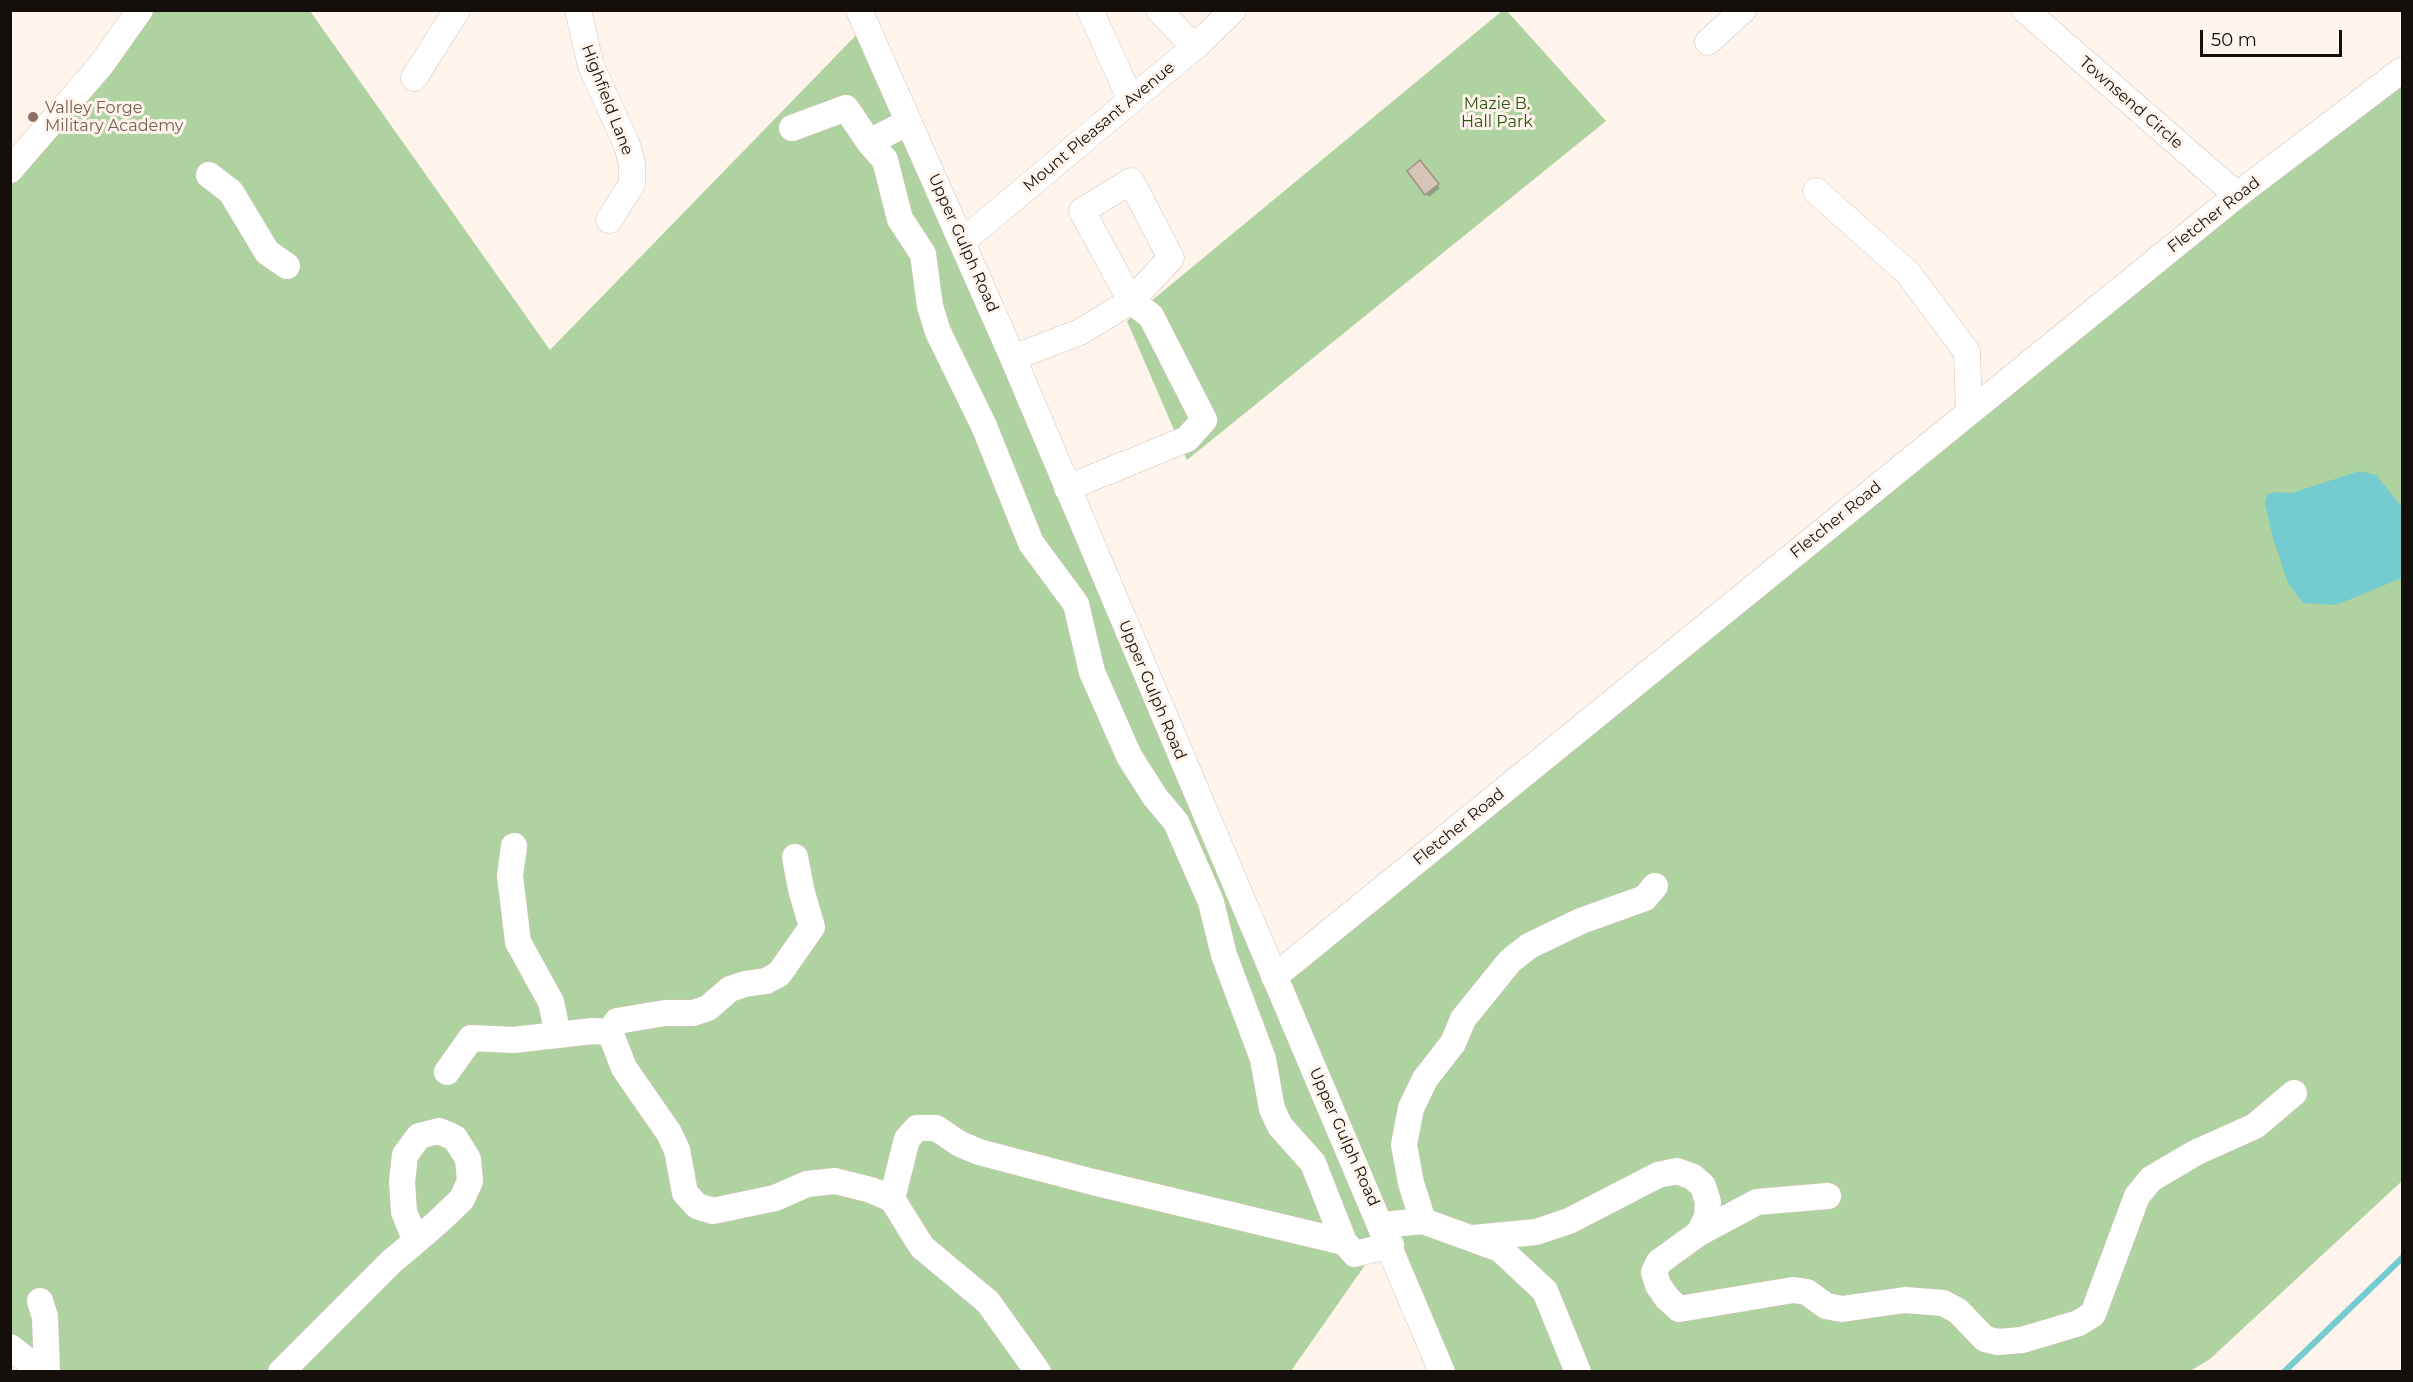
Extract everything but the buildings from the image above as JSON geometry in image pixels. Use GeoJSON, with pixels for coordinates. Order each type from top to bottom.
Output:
{"type":"FeatureCollection","features":[{"type":"Feature","properties":{"kind":"street"},"geometry":{"type":"LineString","coordinates":[[10,170],[101,64],[140,10]]}},
{"type":"Feature","properties":{"kind":"street"},"geometry":{"type":"LineString","coordinates":[[414,78],[458,10]]}},
{"type":"Feature","properties":{"kind":"street","name":"Highfield Lane"},"geometry":{"type":"LineString","coordinates":[[578,10],[591,66],[627,146],[632,164],[632,184],[609,220]]}},
{"type":"Feature","properties":{"kind":"street","name":"Upper Gulph Road"},"geometry":{"type":"LineString","coordinates":[[859,10],[963,241],[1443,1371]]}},
{"type":"Feature","properties":{"kind":"street"},"geometry":{"type":"LineString","coordinates":[[1090,10],[1131,100]]}},
{"type":"Feature","properties":{"kind":"street"},"geometry":{"type":"LineString","coordinates":[[1159,10],[1194,47]]}},
{"type":"Feature","properties":{"kind":"street","name":"Mount Pleasant Avenue"},"geometry":{"type":"LineString","coordinates":[[963,241],[1194,47],[1233,10]]}},
{"type":"Feature","properties":{"kind":"street"},"geometry":{"type":"LineString","coordinates":[[1708,42],[1743,10]]}},
{"type":"Feature","properties":{"kind":"street","name":"Townsend Circle"},"geometry":{"type":"LineString","coordinates":[[2025,10],[2237,195]]}},
{"type":"Feature","properties":{"kind":"street","name":"Fletcher Road"},"geometry":{"type":"LineString","coordinates":[[1274,976],[2237,195],[2403,70]]}},
{"type":"Feature","properties":{"kind":"street"},"geometry":{"type":"LineString","coordinates":[[792,128],[846,108],[869,142],[885,160],[900,219],[924,254],[930,306],[938,332],[984,426],[1031,543],[1076,604],[1092,672],[1129,756],[1155,797],[1176,822],[1211,902],[1224,955],[1263,1059],[1272,1109],[1280,1126],[1313,1163],[1344,1242],[1355,1254],[1386,1235],[1423,1221],[1500,1249],[1545,1291],[1578,1371]]}},
{"type":"Feature","properties":{"kind":"street"},"geometry":{"type":"LineString","coordinates":[[869,142],[909,122]]}},
{"type":"Feature","properties":{"kind":"street"},"geometry":{"type":"LineString","coordinates":[[208,175],[231,192],[267,252],[287,266]]}},
{"type":"Feature","properties":{"kind":"street"},"geometry":{"type":"LineString","coordinates":[[1816,191],[1908,273],[1967,352],[1970,412]]}},
{"type":"Feature","properties":{"kind":"street"},"geometry":{"type":"LineString","coordinates":[[1013,358],[1080,333],[1131,301],[1151,316],[1204,420],[1187,439],[1067,488]]}},
{"type":"Feature","properties":{"kind":"street"},"geometry":{"type":"LineString","coordinates":[[514,846],[510,876],[518,942],[551,1002],[558,1035]]}},
{"type":"Feature","properties":{"kind":"street"},"geometry":{"type":"LineString","coordinates":[[610,1032],[617,1021],[665,1013],[693,1013],[708,1008],[730,989],[766,981],[778,974],[812,927],[795,857]]}},
{"type":"Feature","properties":{"kind":"street"},"geometry":{"type":"LineString","coordinates":[[1423,1221],[1411,1183],[1404,1145],[1411,1108],[1425,1080],[1453,1043],[1463,1020],[1510,961],[1529,946],[1581,921],[1646,898],[1656,886]]}},
{"type":"Feature","properties":{"kind":"street"},"geometry":{"type":"LineString","coordinates":[[447,1072],[471,1038],[513,1040],[593,1030],[610,1032]]}},
{"type":"Feature","properties":{"kind":"street"},"geometry":{"type":"LineString","coordinates":[[610,1032],[624,1068],[669,1133],[677,1150],[685,1193],[697,1206],[713,1211],[775,1198],[807,1184],[835,1181],[871,1190],[892,1199],[922,1247],[988,1302],[1038,1371]]}},
{"type":"Feature","properties":{"kind":"street"},"geometry":{"type":"LineString","coordinates":[[1828,1196],[1757,1202],[1671,1251],[1659,1262],[1654,1272],[1658,1284],[1667,1298],[1679,1309],[1793,1290],[1807,1292],[1826,1306],[1842,1309],[1905,1300],[1943,1303],[1958,1311],[1985,1339],[1998,1342],[2022,1340],[2079,1323],[2093,1314],[2137,1196],[2151,1179],[2195,1153],[2255,1126],[2294,1093]]}},
{"type":"Feature","properties":{"kind":"street"},"geometry":{"type":"LineString","coordinates":[[892,1199],[907,1138],[917,1128],[936,1128],[960,1144],[979,1152],[1093,1182],[1344,1242]]}},
{"type":"Feature","properties":{"kind":"street"},"geometry":{"type":"LineString","coordinates":[[1473,1239],[1536,1232],[1569,1221],[1658,1175],[1677,1171],[1693,1177],[1703,1186],[1708,1203],[1707,1217],[1699,1233]]}},
{"type":"Feature","properties":{"kind":"street"},"geometry":{"type":"LineString","coordinates":[[281,1371],[416,1241]]}},
{"type":"Feature","properties":{"kind":"street"},"geometry":{"type":"LineString","coordinates":[[40,1301],[45,1317],[44,1371]]}},
{"type":"Feature","properties":{"kind":"street"},"geometry":{"type":"LineString","coordinates":[[10,1347],[44,1371]]}},
{"type":"Feature","properties":{"kind":"green space"},"geometry":{"type":"Polygon","coordinates":[[[140,11],[310,11],[550,350],[866,25],[1274,976],[2402,70],[2402,1181],[2210,1359],[2190,1371],[1442,1371],[1386,1235],[1291,1371],[21,1372],[11,1347],[11,170],[140,11]]]}},
{"type":"Feature","properties":{"kind":"green space","name":"Mazie B. Hall Park"},"geometry":{"type":"Polygon","coordinates":[[[1502,11],[1507,11],[1606,121],[1187,460],[1127,321],[1502,11]]]}},
{"type":"Feature","properties":{"kind":"water"},"geometry":{"type":"Polygon","coordinates":[[[2360,471],[2376,475],[2402,507],[2402,578],[2336,605],[2303,603],[2288,583],[2273,538],[2265,504],[2267,495],[2276,492],[2292,493],[2360,471]]]}},
{"type":"Feature","properties":{"kind":"waterway"},"geometry":{"type":"LineString","coordinates":[[2284,1372],[2402,1258]]}},
{"type":"Feature","properties":{"kind":"place","name":"Valley Forge Military Academy"},"geometry":{"type":"Point","coordinates":[33,117]}}]}
